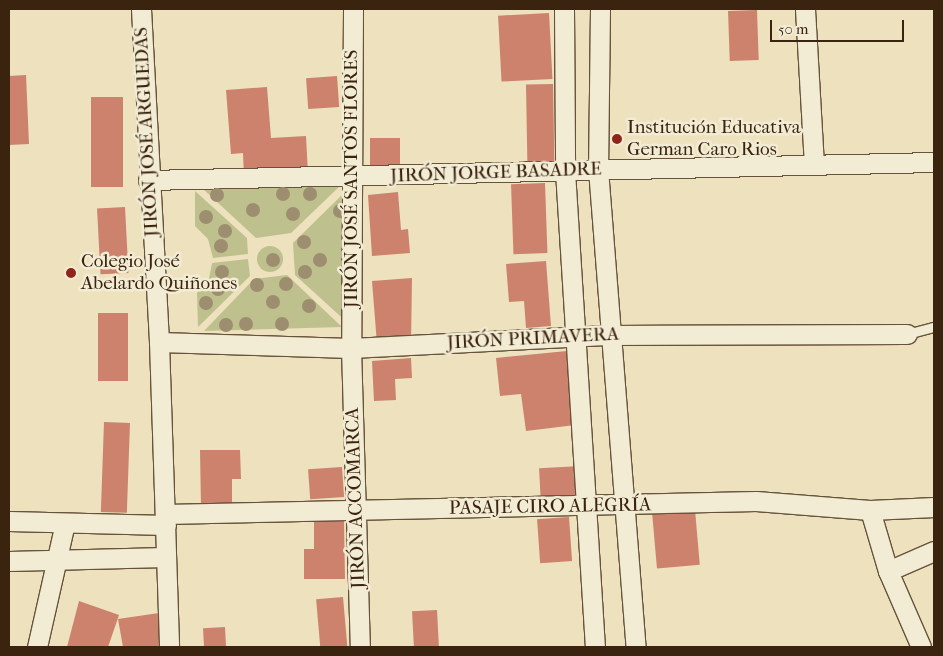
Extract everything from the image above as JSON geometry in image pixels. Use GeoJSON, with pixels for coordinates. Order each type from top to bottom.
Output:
{"type":"FeatureCollection","features":[{"type":"Feature","properties":{"kind":"street","name":"JIRÓN JOSÉ ARGUEDAS"},"geometry":{"type":"LineString","coordinates":[[141,9],[148,180],[159,342],[169,647]]}},
{"type":"Feature","properties":{"kind":"street","name":"JIRÓN JOSÉ SANTOS FLORES"},"geometry":{"type":"LineString","coordinates":[[352,348],[351,178],[353,9]]}},
{"type":"Feature","properties":{"kind":"street"},"geometry":{"type":"LineString","coordinates":[[564,9],[565,171],[574,336],[588,505],[595,647]]}},
{"type":"Feature","properties":{"kind":"street"},"geometry":{"type":"LineString","coordinates":[[600,9],[598,169],[611,335],[628,507],[636,647]]}},
{"type":"Feature","properties":{"kind":"street"},"geometry":{"type":"LineString","coordinates":[[805,9],[814,164]]}},
{"type":"Feature","properties":{"kind":"street","name":"JIRÓN JORGE BASADRE"},"geometry":{"type":"LineString","coordinates":[[148,180],[351,178],[598,169],[934,162]]}},
{"type":"Feature","properties":{"kind":"street","name":"JIRÓN PRIMAVERA"},"geometry":{"type":"LineString","coordinates":[[159,342],[352,348],[611,335],[907,334]]}},
{"type":"Feature","properties":{"kind":"street","name":"JIRÓN ACCOMARCA"},"geometry":{"type":"LineString","coordinates":[[352,348],[360,647]]}},
{"type":"Feature","properties":{"kind":"street","name":"PASAJE CIRO ALEGRÍA"},"geometry":{"type":"LineString","coordinates":[[9,522],[65,523],[356,509],[588,505],[628,507],[756,501],[870,510],[934,507]]}},
{"type":"Feature","properties":{"kind":"street"},"geometry":{"type":"LineString","coordinates":[[870,510],[888,571],[921,647]]}},
{"type":"Feature","properties":{"kind":"street"},"geometry":{"type":"LineString","coordinates":[[37,647],[59,562],[65,523]]}},
{"type":"Feature","properties":{"kind":"street"},"geometry":{"type":"LineString","coordinates":[[888,571],[934,551]]}},
{"type":"Feature","properties":{"kind":"street"},"geometry":{"type":"LineString","coordinates":[[9,561],[59,562],[165,557]]}},
{"type":"Feature","properties":{"kind":"lane"},"geometry":{"type":"LineString","coordinates":[[907,334],[934,327]]}},
{"type":"Feature","properties":{"kind":"green space"},"geometry":{"type":"Polygon","coordinates":[[[341,185],[291,233],[256,238],[203,189],[341,185]]]}},
{"type":"Feature","properties":{"kind":"green space"},"geometry":{"type":"Polygon","coordinates":[[[195,191],[247,238],[248,254],[213,258],[208,239],[195,226],[195,191]]]}},
{"type":"Feature","properties":{"kind":"green space"},"geometry":{"type":"Polygon","coordinates":[[[346,191],[350,325],[295,275],[293,243],[346,191]]]}},
{"type":"Feature","properties":{"kind":"green space"},"geometry":{"type":"Polygon","coordinates":[[[270,246],[280,249],[283,259],[280,269],[270,272],[260,269],[257,259],[260,249],[270,246]]]}},
{"type":"Feature","properties":{"kind":"green space"},"geometry":{"type":"Polygon","coordinates":[[[248,259],[250,276],[198,327],[197,293],[209,279],[212,263],[248,259]]]}},
{"type":"Feature","properties":{"kind":"green space"},"geometry":{"type":"Polygon","coordinates":[[[287,275],[342,327],[204,331],[254,279],[287,275]]]}},
{"type":"Feature","properties":{"kind":"building"},"geometry":{"type":"Polygon","coordinates":[[[757,10],[759,60],[730,61],[728,11],[757,10]]]}},
{"type":"Feature","properties":{"kind":"building"},"geometry":{"type":"Polygon","coordinates":[[[549,13],[552,79],[502,82],[498,16],[549,13]]]}},
{"type":"Feature","properties":{"kind":"building"},"geometry":{"type":"Polygon","coordinates":[[[26,75],[29,144],[9,145],[9,76],[26,75]]]}},
{"type":"Feature","properties":{"kind":"building"},"geometry":{"type":"Polygon","coordinates":[[[337,76],[339,107],[308,109],[306,78],[337,76]]]}},
{"type":"Feature","properties":{"kind":"building"},"geometry":{"type":"Polygon","coordinates":[[[526,84],[553,84],[554,168],[527,168],[526,84]]]}},
{"type":"Feature","properties":{"kind":"building"},"geometry":{"type":"Polygon","coordinates":[[[267,87],[271,138],[306,136],[308,174],[244,178],[243,153],[231,154],[226,90],[267,87]]]}},
{"type":"Feature","properties":{"kind":"building"},"geometry":{"type":"Polygon","coordinates":[[[91,97],[123,97],[123,187],[91,187],[91,97]]]}},
{"type":"Feature","properties":{"kind":"building"},"geometry":{"type":"Polygon","coordinates":[[[370,138],[400,138],[400,173],[370,173],[370,138]]]}},
{"type":"Feature","properties":{"kind":"building"},"geometry":{"type":"Polygon","coordinates":[[[545,183],[547,253],[513,254],[511,184],[545,183]]]}},
{"type":"Feature","properties":{"kind":"building"},"geometry":{"type":"Polygon","coordinates":[[[398,192],[401,230],[408,229],[410,253],[372,256],[368,195],[398,192]]]}},
{"type":"Feature","properties":{"kind":"building"},"geometry":{"type":"Polygon","coordinates":[[[125,207],[128,273],[100,274],[97,208],[125,207]]]}},
{"type":"Feature","properties":{"kind":"building"},"geometry":{"type":"Polygon","coordinates":[[[546,261],[551,326],[526,328],[524,301],[509,302],[506,264],[546,261]]]}},
{"type":"Feature","properties":{"kind":"building"},"geometry":{"type":"Polygon","coordinates":[[[412,278],[411,342],[377,344],[372,281],[412,278]]]}},
{"type":"Feature","properties":{"kind":"building"},"geometry":{"type":"Polygon","coordinates":[[[98,313],[128,313],[128,381],[98,381],[98,313]]]}},
{"type":"Feature","properties":{"kind":"building"},"geometry":{"type":"Polygon","coordinates":[[[567,351],[575,425],[526,431],[521,394],[500,396],[496,358],[567,351]]]}},
{"type":"Feature","properties":{"kind":"building"},"geometry":{"type":"Polygon","coordinates":[[[411,358],[412,378],[395,379],[396,400],[374,401],[372,361],[411,358]]]}},
{"type":"Feature","properties":{"kind":"building"},"geometry":{"type":"Polygon","coordinates":[[[104,422],[130,423],[127,513],[101,512],[104,422]]]}},
{"type":"Feature","properties":{"kind":"building"},"geometry":{"type":"Polygon","coordinates":[[[200,450],[240,450],[241,479],[232,479],[232,507],[201,508],[200,450]]]}},
{"type":"Feature","properties":{"kind":"building"},"geometry":{"type":"Polygon","coordinates":[[[581,466],[583,501],[541,503],[539,468],[581,466]]]}},
{"type":"Feature","properties":{"kind":"building"},"geometry":{"type":"Polygon","coordinates":[[[342,467],[344,497],[310,499],[308,469],[342,467]]]}},
{"type":"Feature","properties":{"kind":"building"},"geometry":{"type":"Polygon","coordinates":[[[695,510],[700,565],[657,569],[652,514],[695,510]]]}},
{"type":"Feature","properties":{"kind":"building"},"geometry":{"type":"Polygon","coordinates":[[[569,517],[572,561],[540,563],[537,519],[569,517]]]}},
{"type":"Feature","properties":{"kind":"building"},"geometry":{"type":"Polygon","coordinates":[[[314,521],[344,521],[345,579],[304,579],[304,549],[314,549],[314,521]]]}},
{"type":"Feature","properties":{"kind":"building"},"geometry":{"type":"Polygon","coordinates":[[[343,597],[347,647],[320,647],[316,599],[343,597]]]}},
{"type":"Feature","properties":{"kind":"building"},"geometry":{"type":"Polygon","coordinates":[[[79,601],[119,615],[108,647],[67,647],[79,601]]]}},
{"type":"Feature","properties":{"kind":"building"},"geometry":{"type":"Polygon","coordinates":[[[437,610],[439,647],[414,647],[412,611],[437,610]]]}},
{"type":"Feature","properties":{"kind":"building"},"geometry":{"type":"Polygon","coordinates":[[[159,613],[164,646],[123,647],[118,619],[159,613]]]}},
{"type":"Feature","properties":{"kind":"building"},"geometry":{"type":"Polygon","coordinates":[[[225,627],[226,647],[204,647],[203,628],[225,627]]]}},
{"type":"Feature","properties":{"kind":"place","name":"Institución Educativa German Caro Rios"},"geometry":{"type":"Point","coordinates":[617,139]}},
{"type":"Feature","properties":{"kind":"place","name":"Colegio José Abelardo Quiñones"},"geometry":{"type":"Point","coordinates":[71,273]}}]}
